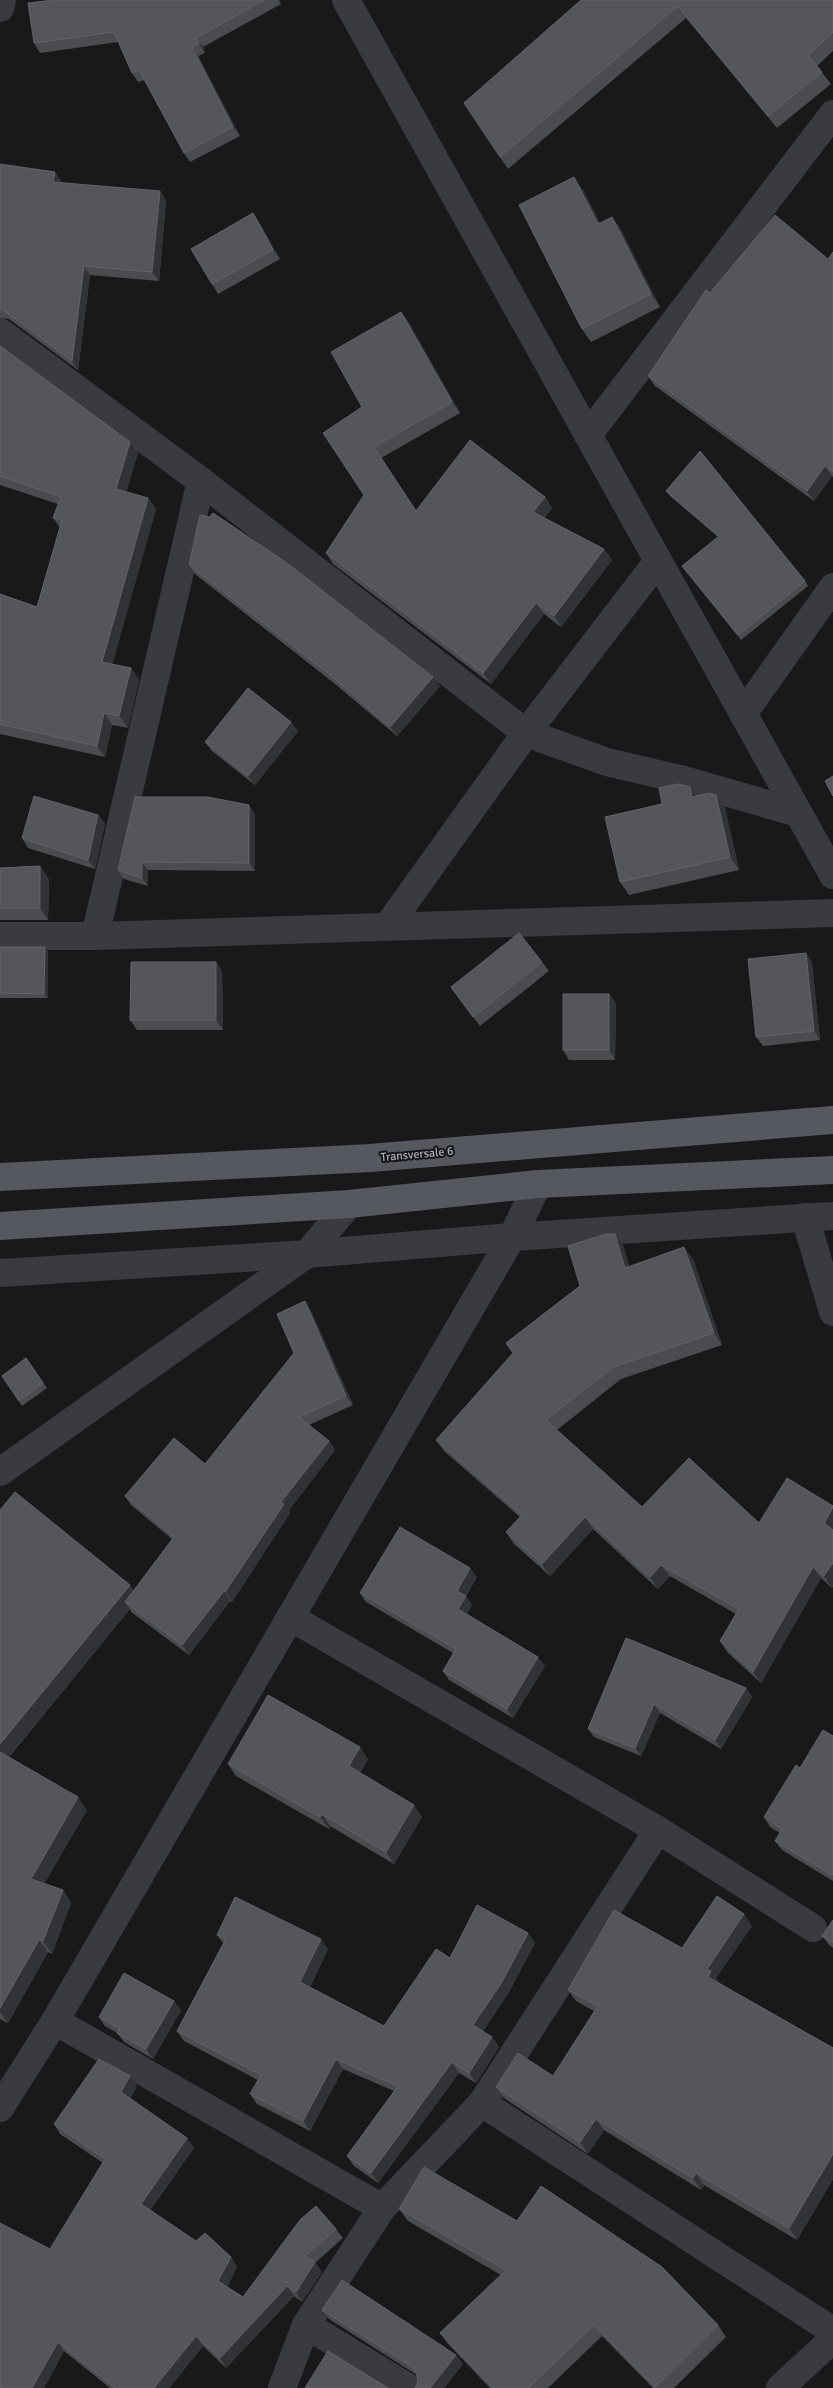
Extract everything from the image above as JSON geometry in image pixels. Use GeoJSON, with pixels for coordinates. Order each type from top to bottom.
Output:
{"type":"FeatureCollection","features":[{"type":"Feature","properties":{"kind":"main road","name":"Transversale 6"},"geometry":{"type":"LineString","coordinates":[[0,1177],[370,1158],[833,1120]]}},
{"type":"Feature","properties":{"kind":"main road"},"geometry":{"type":"LineString","coordinates":[[0,1226],[349,1204],[538,1184],[833,1170]]}},
{"type":"Feature","properties":{"kind":"street"},"geometry":{"type":"LineString","coordinates":[[0,8],[2,0]]}},
{"type":"Feature","properties":{"kind":"street"},"geometry":{"type":"LineString","coordinates":[[346,0],[833,875]]}},
{"type":"Feature","properties":{"kind":"street"},"geometry":{"type":"LineString","coordinates":[[588,435],[833,114]]}},
{"type":"Feature","properties":{"kind":"street"},"geometry":{"type":"LineString","coordinates":[[0,332],[201,481],[526,733],[607,762],[684,780],[798,812]]}},
{"type":"Feature","properties":{"kind":"street"},"geometry":{"type":"LineString","coordinates":[[95,936],[201,481]]}},
{"type":"Feature","properties":{"kind":"street"},"geometry":{"type":"LineString","coordinates":[[387,927],[526,733],[658,561]]}},
{"type":"Feature","properties":{"kind":"street"},"geometry":{"type":"LineString","coordinates":[[743,714],[833,587]]}},
{"type":"Feature","properties":{"kind":"street"},"geometry":{"type":"LineString","coordinates":[[0,936],[95,936],[833,913]]}},
{"type":"Feature","properties":{"kind":"street"},"geometry":{"type":"LineString","coordinates":[[0,2108],[55,2021],[512,1237],[538,1184]]}},
{"type":"Feature","properties":{"kind":"street"},"geometry":{"type":"LineString","coordinates":[[0,1472],[307,1254],[349,1204]]}},
{"type":"Feature","properties":{"kind":"street"},"geometry":{"type":"LineString","coordinates":[[0,1273],[307,1254],[512,1237],[833,1216]]}},
{"type":"Feature","properties":{"kind":"street"},"geometry":{"type":"LineString","coordinates":[[805,1217],[833,1312]]}},
{"type":"Feature","properties":{"kind":"street"},"geometry":{"type":"LineString","coordinates":[[290,1617],[658,1830],[813,1928]]}},
{"type":"Feature","properties":{"kind":"street"},"geometry":{"type":"LineString","coordinates":[[282,2388],[306,2325],[382,2208],[482,2103],[658,1830]]}},
{"type":"Feature","properties":{"kind":"street"},"geometry":{"type":"LineString","coordinates":[[55,2021],[382,2208]]}},
{"type":"Feature","properties":{"kind":"street"},"geometry":{"type":"LineString","coordinates":[[482,2103],[833,2331]]}},
{"type":"Feature","properties":{"kind":"street"},"geometry":{"type":"LineString","coordinates":[[306,2325],[409,2388]]}},
{"type":"Feature","properties":{"kind":"street"},"geometry":{"type":"LineString","coordinates":[[780,2388],[833,2339]]}},
{"type":"Feature","properties":{"kind":"building"},"geometry":{"type":"Polygon","coordinates":[[[54,0],[264,0],[196,38],[199,44],[192,47],[233,127],[184,153],[139,70],[132,73],[114,32],[34,43],[28,3],[54,0]]]}},
{"type":"Feature","properties":{"kind":"building"},"geometry":{"type":"Polygon","coordinates":[[[581,0],[833,0],[833,32],[808,55],[822,72],[768,116],[678,6],[500,157],[464,103],[581,0]]]}},
{"type":"Feature","properties":{"kind":"building"},"geometry":{"type":"Polygon","coordinates":[[[0,164],[55,172],[53,182],[160,191],[152,272],[84,266],[72,361],[3,310],[0,310],[0,164]]]}},
{"type":"Feature","properties":{"kind":"building"},"geometry":{"type":"Polygon","coordinates":[[[574,177],[598,224],[612,217],[651,294],[582,329],[519,205],[574,177]]]}},
{"type":"Feature","properties":{"kind":"building"},"geometry":{"type":"Polygon","coordinates":[[[253,213],[273,250],[212,284],[191,249],[253,213]]]}},
{"type":"Feature","properties":{"kind":"building"},"geometry":{"type":"Polygon","coordinates":[[[775,215],[828,259],[833,252],[833,472],[825,466],[807,491],[648,376],[706,290],[710,293],[775,215]]]}},
{"type":"Feature","properties":{"kind":"building"},"geometry":{"type":"Polygon","coordinates":[[[401,312],[452,402],[374,447],[416,511],[470,440],[545,497],[533,512],[604,549],[554,616],[536,603],[483,673],[326,553],[364,495],[323,433],[362,407],[331,352],[401,312]]]}},
{"type":"Feature","properties":{"kind":"building"},"geometry":{"type":"Polygon","coordinates":[[[0,346],[130,442],[116,489],[148,498],[102,662],[131,668],[119,716],[104,713],[97,746],[0,724],[0,594],[37,607],[62,520],[53,518],[61,497],[0,476],[0,346]]]}},
{"type":"Feature","properties":{"kind":"building"},"geometry":{"type":"Polygon","coordinates":[[[700,451],[805,581],[738,635],[682,566],[719,536],[666,491],[700,451]]]}},
{"type":"Feature","properties":{"kind":"building"},"geometry":{"type":"Polygon","coordinates":[[[213,513],[287,563],[433,677],[390,727],[329,674],[189,565],[200,515],[210,517],[213,513]]]}},
{"type":"Feature","properties":{"kind":"building"},"geometry":{"type":"Polygon","coordinates":[[[248,688],[291,722],[248,776],[205,742],[248,688]]]}},
{"type":"Feature","properties":{"kind":"building"},"geometry":{"type":"Polygon","coordinates":[[[833,776],[833,796],[825,781],[833,776]]]}},
{"type":"Feature","properties":{"kind":"building"},"geometry":{"type":"Polygon","coordinates":[[[678,784],[690,787],[692,797],[709,793],[716,795],[730,857],[620,882],[605,817],[662,804],[659,788],[678,784]]]}},
{"type":"Feature","properties":{"kind":"building"},"geometry":{"type":"Polygon","coordinates":[[[34,796],[98,815],[88,860],[22,838],[34,796]]]}},
{"type":"Feature","properties":{"kind":"building"},"geometry":{"type":"Polygon","coordinates":[[[135,797],[208,797],[249,805],[249,863],[142,862],[142,878],[118,870],[135,797]]]}},
{"type":"Feature","properties":{"kind":"building"},"geometry":{"type":"Polygon","coordinates":[[[40,866],[40,908],[0,908],[0,868],[40,866]]]}},
{"type":"Feature","properties":{"kind":"building"},"geometry":{"type":"Polygon","coordinates":[[[519,933],[542,962],[473,1017],[451,987],[519,933]]]}},
{"type":"Feature","properties":{"kind":"building"},"geometry":{"type":"Polygon","coordinates":[[[0,947],[45,947],[44,994],[0,993],[0,947]]]}},
{"type":"Feature","properties":{"kind":"building"},"geometry":{"type":"Polygon","coordinates":[[[806,953],[814,1031],[756,1037],[748,959],[806,953]]]}},
{"type":"Feature","properties":{"kind":"building"},"geometry":{"type":"Polygon","coordinates":[[[131,962],[216,962],[216,1020],[130,1020],[131,962]]]}},
{"type":"Feature","properties":{"kind":"building"},"geometry":{"type":"Polygon","coordinates":[[[563,994],[609,994],[609,1050],[563,1050],[563,994]]]}},
{"type":"Feature","properties":{"kind":"building"},"geometry":{"type":"Polygon","coordinates":[[[606,1234],[615,1234],[625,1268],[684,1247],[714,1333],[613,1367],[546,1420],[642,1507],[689,1458],[759,1523],[787,1478],[833,1506],[824,1523],[833,1530],[833,1563],[824,1576],[813,1567],[753,1672],[720,1641],[739,1609],[661,1565],[650,1577],[585,1517],[542,1564],[506,1532],[522,1515],[436,1440],[513,1353],[506,1343],[580,1286],[568,1246],[606,1234]]]}},
{"type":"Feature","properties":{"kind":"building"},"geometry":{"type":"Polygon","coordinates":[[[305,1301],[346,1396],[299,1417],[329,1441],[281,1502],[284,1504],[225,1592],[182,1645],[125,1602],[174,1537],[125,1496],[174,1438],[205,1464],[294,1353],[277,1314],[305,1301]]]}},
{"type":"Feature","properties":{"kind":"building"},"geometry":{"type":"Polygon","coordinates":[[[26,1358],[43,1383],[19,1401],[2,1376],[26,1358]]]}},
{"type":"Feature","properties":{"kind":"building"},"geometry":{"type":"Polygon","coordinates":[[[15,1492],[130,1585],[0,1744],[0,1510],[15,1492]]]}},
{"type":"Feature","properties":{"kind":"building"},"geometry":{"type":"Polygon","coordinates":[[[400,1527],[470,1568],[457,1591],[466,1596],[458,1609],[538,1657],[507,1709],[443,1671],[456,1649],[360,1593],[400,1527]]]}},
{"type":"Feature","properties":{"kind":"building"},"geometry":{"type":"Polygon","coordinates":[[[626,1638],[746,1688],[715,1740],[654,1704],[635,1748],[588,1729],[626,1638]]]}},
{"type":"Feature","properties":{"kind":"building"},"geometry":{"type":"Polygon","coordinates":[[[268,1695],[360,1747],[349,1766],[414,1805],[386,1852],[322,1814],[320,1817],[228,1764],[268,1695]]]}},
{"type":"Feature","properties":{"kind":"building"},"geometry":{"type":"Polygon","coordinates":[[[823,1730],[833,1736],[832,1875],[775,1841],[782,1829],[764,1817],[796,1765],[800,1768],[823,1730]]]}},
{"type":"Feature","properties":{"kind":"building"},"geometry":{"type":"Polygon","coordinates":[[[0,1752],[78,1797],[31,1879],[63,1890],[43,1941],[39,1940],[0,2008],[0,1752]]]}},
{"type":"Feature","properties":{"kind":"building"},"geometry":{"type":"Polygon","coordinates":[[[717,1896],[744,1914],[707,1969],[711,1971],[708,1977],[833,2048],[833,2154],[789,2228],[696,2173],[693,2178],[596,2119],[580,2142],[496,2087],[518,2053],[553,2076],[598,2006],[568,1990],[614,1910],[682,1948],[717,1896]]]}},
{"type":"Feature","properties":{"kind":"building"},"geometry":{"type":"Polygon","coordinates":[[[235,1897],[321,1939],[300,1982],[384,2026],[436,1949],[450,1958],[477,1905],[528,1933],[502,1982],[473,2025],[492,2037],[469,2073],[452,2062],[371,2173],[347,2156],[398,2086],[336,2059],[303,2121],[250,2094],[261,2075],[177,2031],[226,1939],[217,1935],[235,1897]]]}},
{"type":"Feature","properties":{"kind":"building"},"geometry":{"type":"Polygon","coordinates":[[[833,1920],[833,1943],[822,1936],[833,1920]]]}},
{"type":"Feature","properties":{"kind":"building"},"geometry":{"type":"Polygon","coordinates":[[[124,1973],[174,2001],[146,2049],[117,2033],[120,2029],[99,2017],[124,1973]]]}},
{"type":"Feature","properties":{"kind":"building"},"geometry":{"type":"Polygon","coordinates":[[[99,2059],[130,2076],[121,2092],[187,2138],[141,2204],[196,2241],[205,2233],[231,2257],[218,2281],[243,2297],[300,2220],[316,2206],[336,2229],[305,2256],[315,2262],[296,2292],[287,2286],[220,2358],[196,2336],[154,2388],[115,2388],[58,2342],[32,2388],[0,2388],[0,2223],[50,2249],[105,2159],[54,2124],[99,2059]]]}},
{"type":"Feature","properties":{"kind":"building"},"geometry":{"type":"Polygon","coordinates":[[[424,2167],[517,2221],[541,2186],[662,2267],[718,2325],[655,2387],[594,2325],[528,2388],[493,2388],[440,2333],[506,2270],[399,2209],[424,2167]]]}},
{"type":"Feature","properties":{"kind":"building"},"geometry":{"type":"Polygon","coordinates":[[[342,2280],[456,2355],[430,2388],[415,2388],[418,2380],[416,2372],[411,2366],[322,2310],[342,2280]]]}},
{"type":"Feature","properties":{"kind":"building"},"geometry":{"type":"Polygon","coordinates":[[[328,2351],[388,2388],[305,2388],[328,2351]]]}}]}
